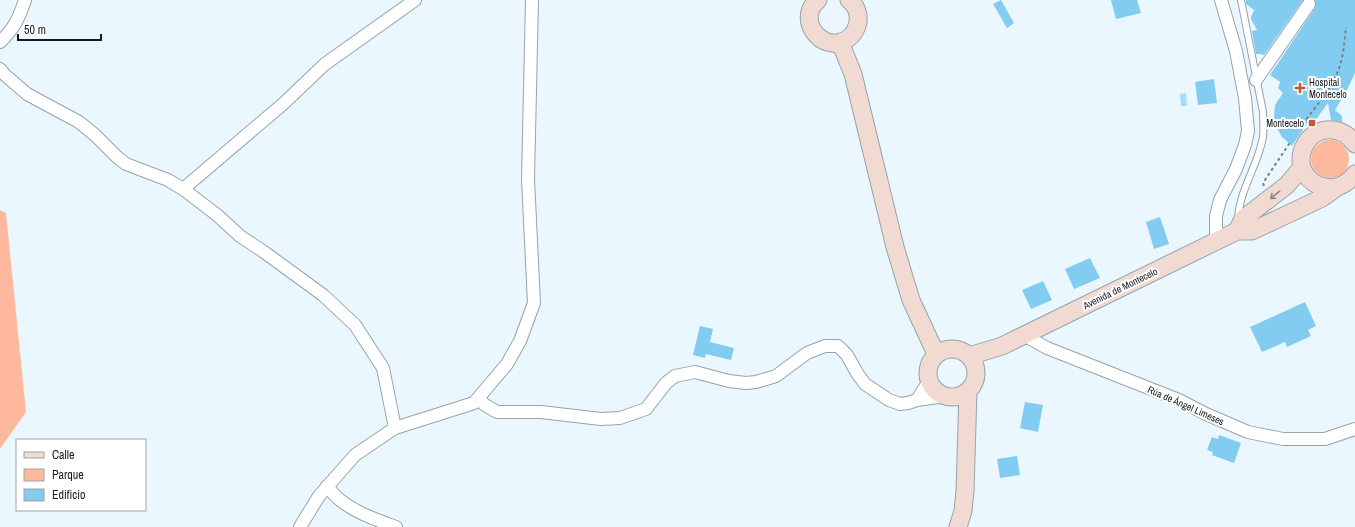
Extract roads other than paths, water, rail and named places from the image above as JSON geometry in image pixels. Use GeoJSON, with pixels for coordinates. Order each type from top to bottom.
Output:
{"type":"FeatureCollection","features":[{"type":"Feature","properties":{"kind":"street"},"geometry":{"type":"LineString","coordinates":[[0,42],[11,32],[25,0]]}},
{"type":"Feature","properties":{"kind":"street"},"geometry":{"type":"LineString","coordinates":[[183,189],[283,104],[325,64],[415,0]]}},
{"type":"Feature","properties":{"kind":"street"},"geometry":{"type":"LineString","coordinates":[[300,527],[319,496],[354,455],[395,428],[474,403],[507,364],[520,341],[534,303],[528,179],[532,0]]}},
{"type":"Feature","properties":{"kind":"street"},"geometry":{"type":"LineString","coordinates":[[818,0],[812,8],[810,24],[818,37],[824,41],[832,43],[848,39],[857,26],[857,10],[849,0]]}},
{"type":"Feature","properties":{"kind":"street"},"geometry":{"type":"LineString","coordinates":[[1216,242],[1216,216],[1220,200],[1236,169],[1245,145],[1248,131],[1245,98],[1236,50],[1221,0]]}},
{"type":"Feature","properties":{"kind":"street"},"geometry":{"type":"LineString","coordinates":[[1256,80],[1309,4]]}},
{"type":"Feature","properties":{"kind":"street"},"geometry":{"type":"LineString","coordinates":[[840,42],[853,74],[895,247],[911,300],[936,354]]}},
{"type":"Feature","properties":{"kind":"street"},"geometry":{"type":"LineString","coordinates":[[0,69],[4,75],[27,94],[79,122],[95,135],[116,157],[126,164],[168,180],[183,189],[240,236],[323,295],[355,325],[383,368],[395,428]]}},
{"type":"Feature","properties":{"kind":"street"},"geometry":{"type":"LineString","coordinates":[[1336,188],[1325,188],[1315,184],[1307,177],[1302,167],[1301,158],[1303,148],[1308,140],[1316,133],[1324,130],[1334,130],[1355,126]]}},
{"type":"Feature","properties":{"kind":"street"},"geometry":{"type":"LineString","coordinates":[[1334,130],[1351,138],[1355,144]]}},
{"type":"Feature","properties":{"kind":"street","name":"Avenida de Montecelo"},"geometry":{"type":"LineString","coordinates":[[1237,231],[1243,219],[1287,184],[1302,167]]}},
{"type":"Feature","properties":{"kind":"street","name":"Avenida de Montecelo"},"geometry":{"type":"LineString","coordinates":[[969,356],[1002,346],[1237,231],[1252,231],[1322,198],[1351,180],[1355,174]]}},
{"type":"Feature","properties":{"kind":"street","name":"Rúa de Ángel Limeses"},"geometry":{"type":"LineString","coordinates":[[1024,335],[1046,348],[1179,400],[1206,414],[1248,432],[1283,439],[1325,439],[1355,429]]}},
{"type":"Feature","properties":{"kind":"street"},"geometry":{"type":"LineString","coordinates":[[478,398],[485,405],[497,412],[541,412],[601,419],[620,418],[646,409],[666,383],[675,376],[695,372],[746,384],[776,376],[807,353],[825,346],[838,346],[847,355],[865,384],[889,400],[900,404],[917,400],[957,395],[972,386],[976,372],[973,361],[965,352],[953,349],[941,351],[936,354],[928,366],[927,374],[932,388],[938,393],[957,395]]}},
{"type":"Feature","properties":{"kind":"street","name":"Avenida de Montecelo"},"geometry":{"type":"LineString","coordinates":[[976,372],[1002,346]]}},
{"type":"Feature","properties":{"kind":"street"},"geometry":{"type":"LineString","coordinates":[[917,400],[929,381]]}},
{"type":"Feature","properties":{"kind":"street"},"geometry":{"type":"LineString","coordinates":[[957,395],[967,415],[963,511],[958,527]]}},
{"type":"Feature","properties":{"kind":"street"},"geometry":{"type":"LineString","coordinates":[[327,486],[340,500],[356,510],[373,519],[396,527]]}},
{"type":"Feature","properties":{"kind":"lane"},"geometry":{"type":"LineString","coordinates":[[1237,231],[1240,201],[1256,161],[1263,137],[1262,112],[1240,0]]}},
{"type":"Feature","properties":{"kind":"water"},"geometry":{"type":"Polygon","coordinates":[[[1186,93],[1187,106],[1181,106],[1180,94],[1186,93]]]}},
{"type":"Feature","properties":{"kind":"place","name":"Hospital Montecelo"},"geometry":{"type":"Point","coordinates":[1300,88]}},
{"type":"Feature","properties":{"kind":"place","name":"Montecelo"},"geometry":{"type":"Point","coordinates":[1312,123]}}]}
